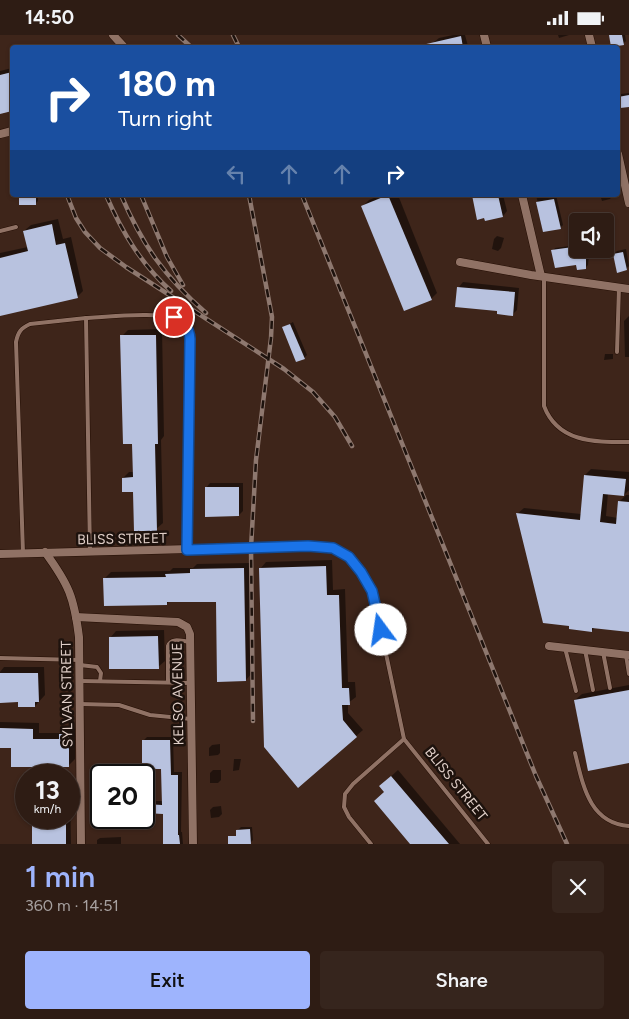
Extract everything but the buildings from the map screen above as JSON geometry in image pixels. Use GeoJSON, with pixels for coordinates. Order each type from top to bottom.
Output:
{"type":"FeatureCollection","features":[{"type":"Feature","properties":{"kind":"street"},"geometry":{"type":"LineString","coordinates":[[113,35],[122,45]]}},
{"type":"Feature","properties":{"kind":"street"},"geometry":{"type":"LineString","coordinates":[[620,164],[629,203]]}},
{"type":"Feature","properties":{"kind":"street"},"geometry":{"type":"LineString","coordinates":[[523,197],[543,276]]}},
{"type":"Feature","properties":{"kind":"street"},"geometry":{"type":"LineString","coordinates":[[460,262],[629,289]]}},
{"type":"Feature","properties":{"kind":"street","name":"BLISS STREET"},"geometry":{"type":"LineString","coordinates":[[0,553],[90,553],[308,546]]}},
{"type":"Feature","properties":{"kind":"street","name":"SYLVAN STREET"},"geometry":{"type":"LineString","coordinates":[[45,552],[68,587],[76,617],[80,663],[81,844]]}},
{"type":"Feature","properties":{"kind":"street","name":"KELSO AVENUE"},"geometry":{"type":"LineString","coordinates":[[76,617],[178,622],[187,627],[190,634],[193,844]]}},
{"type":"Feature","properties":{"kind":"street"},"geometry":{"type":"LineString","coordinates":[[549,646],[628,655]]}},
{"type":"Feature","properties":{"kind":"lane"},"geometry":{"type":"LineString","coordinates":[[0,231],[16,227]]}},
{"type":"Feature","properties":{"kind":"lane"},"geometry":{"type":"LineString","coordinates":[[543,276],[544,406],[549,419],[558,428],[581,439],[596,442],[629,442]]}},
{"type":"Feature","properties":{"kind":"lane"},"geometry":{"type":"LineString","coordinates":[[616,352],[619,287]]}},
{"type":"Feature","properties":{"kind":"lane"},"geometry":{"type":"LineString","coordinates":[[23,553],[16,341],[18,333],[30,324],[86,318],[166,315],[182,321],[189,330],[190,339],[187,550]]}},
{"type":"Feature","properties":{"kind":"lane"},"geometry":{"type":"LineString","coordinates":[[86,318],[90,553]]}},
{"type":"Feature","properties":{"kind":"lane","name":"BLISS STREET"},"geometry":{"type":"LineString","coordinates":[[308,546],[333,548],[349,557],[361,572],[372,591],[404,739],[488,844]]}},
{"type":"Feature","properties":{"kind":"lane"},"geometry":{"type":"LineString","coordinates":[[168,682],[169,642],[173,640],[190,642]]}},
{"type":"Feature","properties":{"kind":"lane"},"geometry":{"type":"LineString","coordinates":[[565,648],[576,691]]}},
{"type":"Feature","properties":{"kind":"lane"},"geometry":{"type":"LineString","coordinates":[[585,650],[593,690]]}},
{"type":"Feature","properties":{"kind":"lane"},"geometry":{"type":"LineString","coordinates":[[603,652],[610,688]]}},
{"type":"Feature","properties":{"kind":"lane"},"geometry":{"type":"LineString","coordinates":[[628,655],[629,674]]}},
{"type":"Feature","properties":{"kind":"lane"},"geometry":{"type":"LineString","coordinates":[[0,658],[80,663],[96,667],[100,673],[100,681]]}},
{"type":"Feature","properties":{"kind":"lane"},"geometry":{"type":"LineString","coordinates":[[80,681],[190,683]]}},
{"type":"Feature","properties":{"kind":"lane"},"geometry":{"type":"LineString","coordinates":[[80,704],[119,705],[150,715],[191,719]]}},
{"type":"Feature","properties":{"kind":"lane"},"geometry":{"type":"LineString","coordinates":[[371,844],[349,817],[344,807],[345,794],[353,783],[404,739]]}},
{"type":"Feature","properties":{"kind":"lane"},"geometry":{"type":"LineString","coordinates":[[575,753],[584,791],[592,805],[602,817],[618,825],[629,826]]}},
{"type":"Feature","properties":{"kind":"railway"},"geometry":{"type":"LineString","coordinates":[[178,35],[189,45]]}},
{"type":"Feature","properties":{"kind":"railway"},"geometry":{"type":"LineString","coordinates":[[233,35],[238,45]]}},
{"type":"Feature","properties":{"kind":"railway"},"geometry":{"type":"LineString","coordinates":[[68,197],[76,218],[85,232],[100,248],[126,267],[284,369],[313,392],[335,417],[352,446]]}},
{"type":"Feature","properties":{"kind":"railway"},"geometry":{"type":"LineString","coordinates":[[107,197],[141,259],[171,291]]}},
{"type":"Feature","properties":{"kind":"railway"},"geometry":{"type":"LineString","coordinates":[[122,197],[146,245],[166,273],[206,313]]}},
{"type":"Feature","properties":{"kind":"railway"},"geometry":{"type":"LineString","coordinates":[[142,197],[167,257],[183,285]]}},
{"type":"Feature","properties":{"kind":"railway"},"geometry":{"type":"LineString","coordinates":[[249,197],[272,317],[256,460],[251,548],[253,721]]}},
{"type":"Feature","properties":{"kind":"railway"},"geometry":{"type":"LineString","coordinates":[[303,197],[536,776],[567,844]]}},
{"type":"Feature","properties":{"kind":"route"},"geometry":{"type":"LineString","coordinates":[[174,317],[182,321],[189,330],[190,339],[187,550],[308,546],[333,548],[349,557],[361,572],[372,591],[381,630]]}}]}
